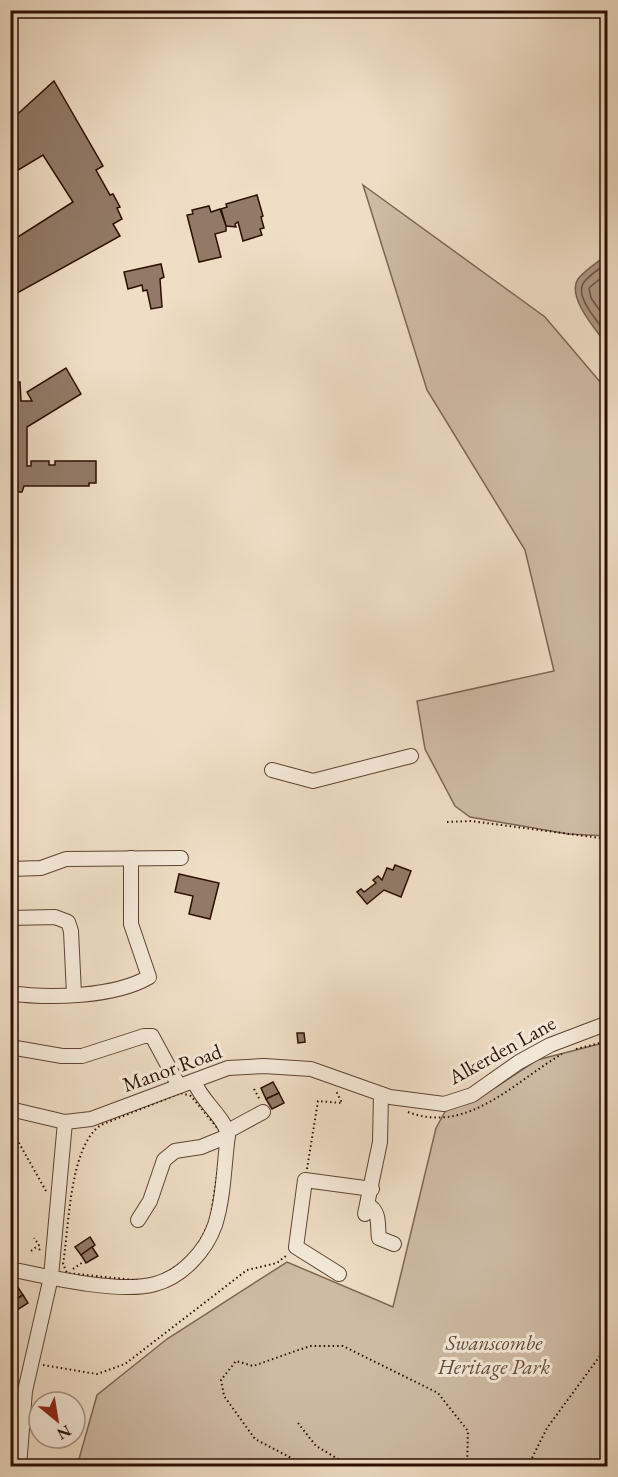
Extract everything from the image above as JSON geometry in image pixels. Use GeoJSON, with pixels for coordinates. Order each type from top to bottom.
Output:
{"type":"FeatureCollection","features":[{"type":"Feature","properties":{"kind":"street"},"geometry":{"type":"LineString","coordinates":[[272,770],[313,781],[411,756]]}},
{"type":"Feature","properties":{"kind":"street"},"geometry":{"type":"LineString","coordinates":[[10,993],[40,998],[118,988],[149,977],[131,924],[130,858]]}},
{"type":"Feature","properties":{"kind":"street"},"geometry":{"type":"LineString","coordinates":[[10,869],[41,868],[66,859],[181,858]]}},
{"type":"Feature","properties":{"kind":"street"},"geometry":{"type":"LineString","coordinates":[[10,918],[55,917],[68,922],[71,931],[74,994]]}},
{"type":"Feature","properties":{"kind":"street","name":"Alkerden Lane"},"geometry":{"type":"LineString","coordinates":[[381,1094],[432,1104],[458,1101],[483,1088],[537,1052],[575,1034],[608,1023]]}},
{"type":"Feature","properties":{"kind":"street"},"geometry":{"type":"LineString","coordinates":[[10,1047],[62,1056],[82,1056],[144,1036],[152,1036],[179,1086]]}},
{"type":"Feature","properties":{"kind":"street","name":"Manor Road"},"geometry":{"type":"LineString","coordinates":[[10,1109],[65,1122],[98,1117],[231,1068],[285,1066],[328,1073],[381,1094]]}},
{"type":"Feature","properties":{"kind":"street"},"geometry":{"type":"LineString","coordinates":[[10,1269],[51,1277],[146,1286],[164,1281],[187,1266],[203,1247],[214,1226],[228,1133],[200,1096],[194,1081]]}},
{"type":"Feature","properties":{"kind":"street"},"geometry":{"type":"LineString","coordinates":[[381,1094],[380,1142],[367,1209],[374,1208],[379,1238],[394,1244]]}},
{"type":"Feature","properties":{"kind":"street"},"geometry":{"type":"LineString","coordinates":[[138,1220],[150,1201],[164,1160],[175,1151],[201,1147],[263,1112]]}},
{"type":"Feature","properties":{"kind":"street"},"geometry":{"type":"LineString","coordinates":[[19,1467],[16,1421],[51,1277],[65,1122]]}},
{"type":"Feature","properties":{"kind":"street"},"geometry":{"type":"LineString","coordinates":[[339,1274],[296,1247],[305,1180],[372,1189]]}},
{"type":"Feature","properties":{"kind":"path"},"geometry":{"type":"LineString","coordinates":[[447,822],[471,821],[608,839]]}},
{"type":"Feature","properties":{"kind":"path"},"geometry":{"type":"LineString","coordinates":[[305,1180],[318,1101],[342,1103],[335,1089]]}},
{"type":"Feature","properties":{"kind":"path"},"geometry":{"type":"LineString","coordinates":[[10,1127],[47,1197]]}},
{"type":"Feature","properties":{"kind":"path"},"geometry":{"type":"LineString","coordinates":[[31,1251],[39,1244],[34,1238]]}},
{"type":"Feature","properties":{"kind":"path"},"geometry":{"type":"LineString","coordinates":[[45,1254],[46,1245]]}},
{"type":"Feature","properties":{"kind":"path"},"geometry":{"type":"LineString","coordinates":[[31,1363],[97,1374],[125,1364],[247,1270],[277,1263],[296,1247]]}},
{"type":"Feature","properties":{"kind":"path"},"geometry":{"type":"LineString","coordinates":[[70,1275],[71,1270],[83,1262]]}},
{"type":"Feature","properties":{"kind":"path"},"geometry":{"type":"LineString","coordinates":[[528,1467],[547,1428],[608,1345]]}},
{"type":"Feature","properties":{"kind":"path"},"geometry":{"type":"LineString","coordinates":[[300,1467],[297,1461],[255,1439],[224,1396],[221,1380],[236,1361],[252,1366],[310,1346],[343,1346],[438,1394],[468,1431],[467,1467]]}},
{"type":"Feature","properties":{"kind":"path"},"geometry":{"type":"LineString","coordinates":[[298,1423],[316,1446],[350,1467]]}},
{"type":"Feature","properties":{"kind":"green space"},"geometry":{"type":"Polygon","coordinates":[[[363,185],[545,317],[607,390],[607,836],[568,834],[470,817],[455,806],[425,749],[417,701],[554,671],[525,550],[427,390],[363,185]]]}},
{"type":"Feature","properties":{"kind":"green space","name":"Swanscombe Heritage Park"},"geometry":{"type":"Polygon","coordinates":[[[607,1042],[607,1466],[77,1466],[82,1450],[87,1450],[87,1430],[97,1395],[167,1339],[287,1262],[393,1307],[436,1128],[446,1110],[496,1087],[537,1060],[607,1042]]]}},
{"type":"Feature","properties":{"kind":"water"},"geometry":{"type":"Polygon","coordinates":[[[607,255],[607,345],[584,314],[576,295],[575,286],[578,279],[588,269],[607,255]]]}},
{"type":"Feature","properties":{"kind":"building"},"geometry":{"type":"Polygon","coordinates":[[[54,81],[103,166],[96,170],[110,195],[113,194],[120,207],[117,208],[122,219],[113,224],[120,236],[10,297],[10,242],[73,202],[43,155],[10,175],[10,121],[54,81]]]}},
{"type":"Feature","properties":{"kind":"building"},"geometry":{"type":"Polygon","coordinates":[[[257,195],[263,216],[261,217],[264,228],[260,229],[262,235],[243,241],[238,222],[235,224],[236,227],[226,226],[221,209],[227,207],[226,204],[257,195]]]}},
{"type":"Feature","properties":{"kind":"building"},"geometry":{"type":"Polygon","coordinates":[[[209,206],[211,212],[220,209],[226,231],[215,234],[221,257],[199,262],[187,215],[193,214],[192,210],[209,206]]]}},
{"type":"Feature","properties":{"kind":"building"},"geometry":{"type":"Polygon","coordinates":[[[161,264],[164,277],[160,279],[162,307],[151,309],[147,290],[143,291],[142,285],[128,289],[124,272],[161,264]]]}},
{"type":"Feature","properties":{"kind":"building"},"geometry":{"type":"Polygon","coordinates":[[[66,368],[81,394],[27,427],[27,466],[31,466],[31,461],[49,461],[49,465],[55,465],[55,461],[96,461],[96,483],[89,483],[89,486],[24,486],[22,492],[10,492],[10,383],[20,382],[21,401],[32,401],[27,392],[66,368]]]}},
{"type":"Feature","properties":{"kind":"building"},"geometry":{"type":"Polygon","coordinates":[[[395,865],[411,871],[401,897],[384,890],[367,904],[357,892],[361,889],[364,892],[376,883],[373,880],[378,876],[382,880],[387,868],[393,870],[395,865]]]}},
{"type":"Feature","properties":{"kind":"building"},"geometry":{"type":"Polygon","coordinates":[[[179,874],[219,883],[210,919],[189,914],[193,896],[175,892],[179,874]]]}},
{"type":"Feature","properties":{"kind":"building"},"geometry":{"type":"Polygon","coordinates":[[[297,1033],[304,1033],[305,1042],[298,1043],[297,1033]]]}},
{"type":"Feature","properties":{"kind":"building"},"geometry":{"type":"Polygon","coordinates":[[[273,1082],[279,1093],[266,1099],[261,1088],[273,1082]]]}},
{"type":"Feature","properties":{"kind":"building"},"geometry":{"type":"Polygon","coordinates":[[[279,1093],[284,1103],[272,1109],[266,1099],[279,1093]]]}},
{"type":"Feature","properties":{"kind":"building"},"geometry":{"type":"Polygon","coordinates":[[[90,1237],[95,1245],[81,1255],[75,1247],[90,1237]]]}},
{"type":"Feature","properties":{"kind":"building"},"geometry":{"type":"Polygon","coordinates":[[[92,1247],[98,1256],[86,1263],[81,1255],[92,1247]]]}},
{"type":"Feature","properties":{"kind":"building"},"geometry":{"type":"Polygon","coordinates":[[[17,1286],[23,1295],[11,1302],[10,1291],[17,1286]]]}},
{"type":"Feature","properties":{"kind":"building"},"geometry":{"type":"Polygon","coordinates":[[[23,1295],[28,1303],[17,1310],[11,1302],[23,1295]]]}}]}
